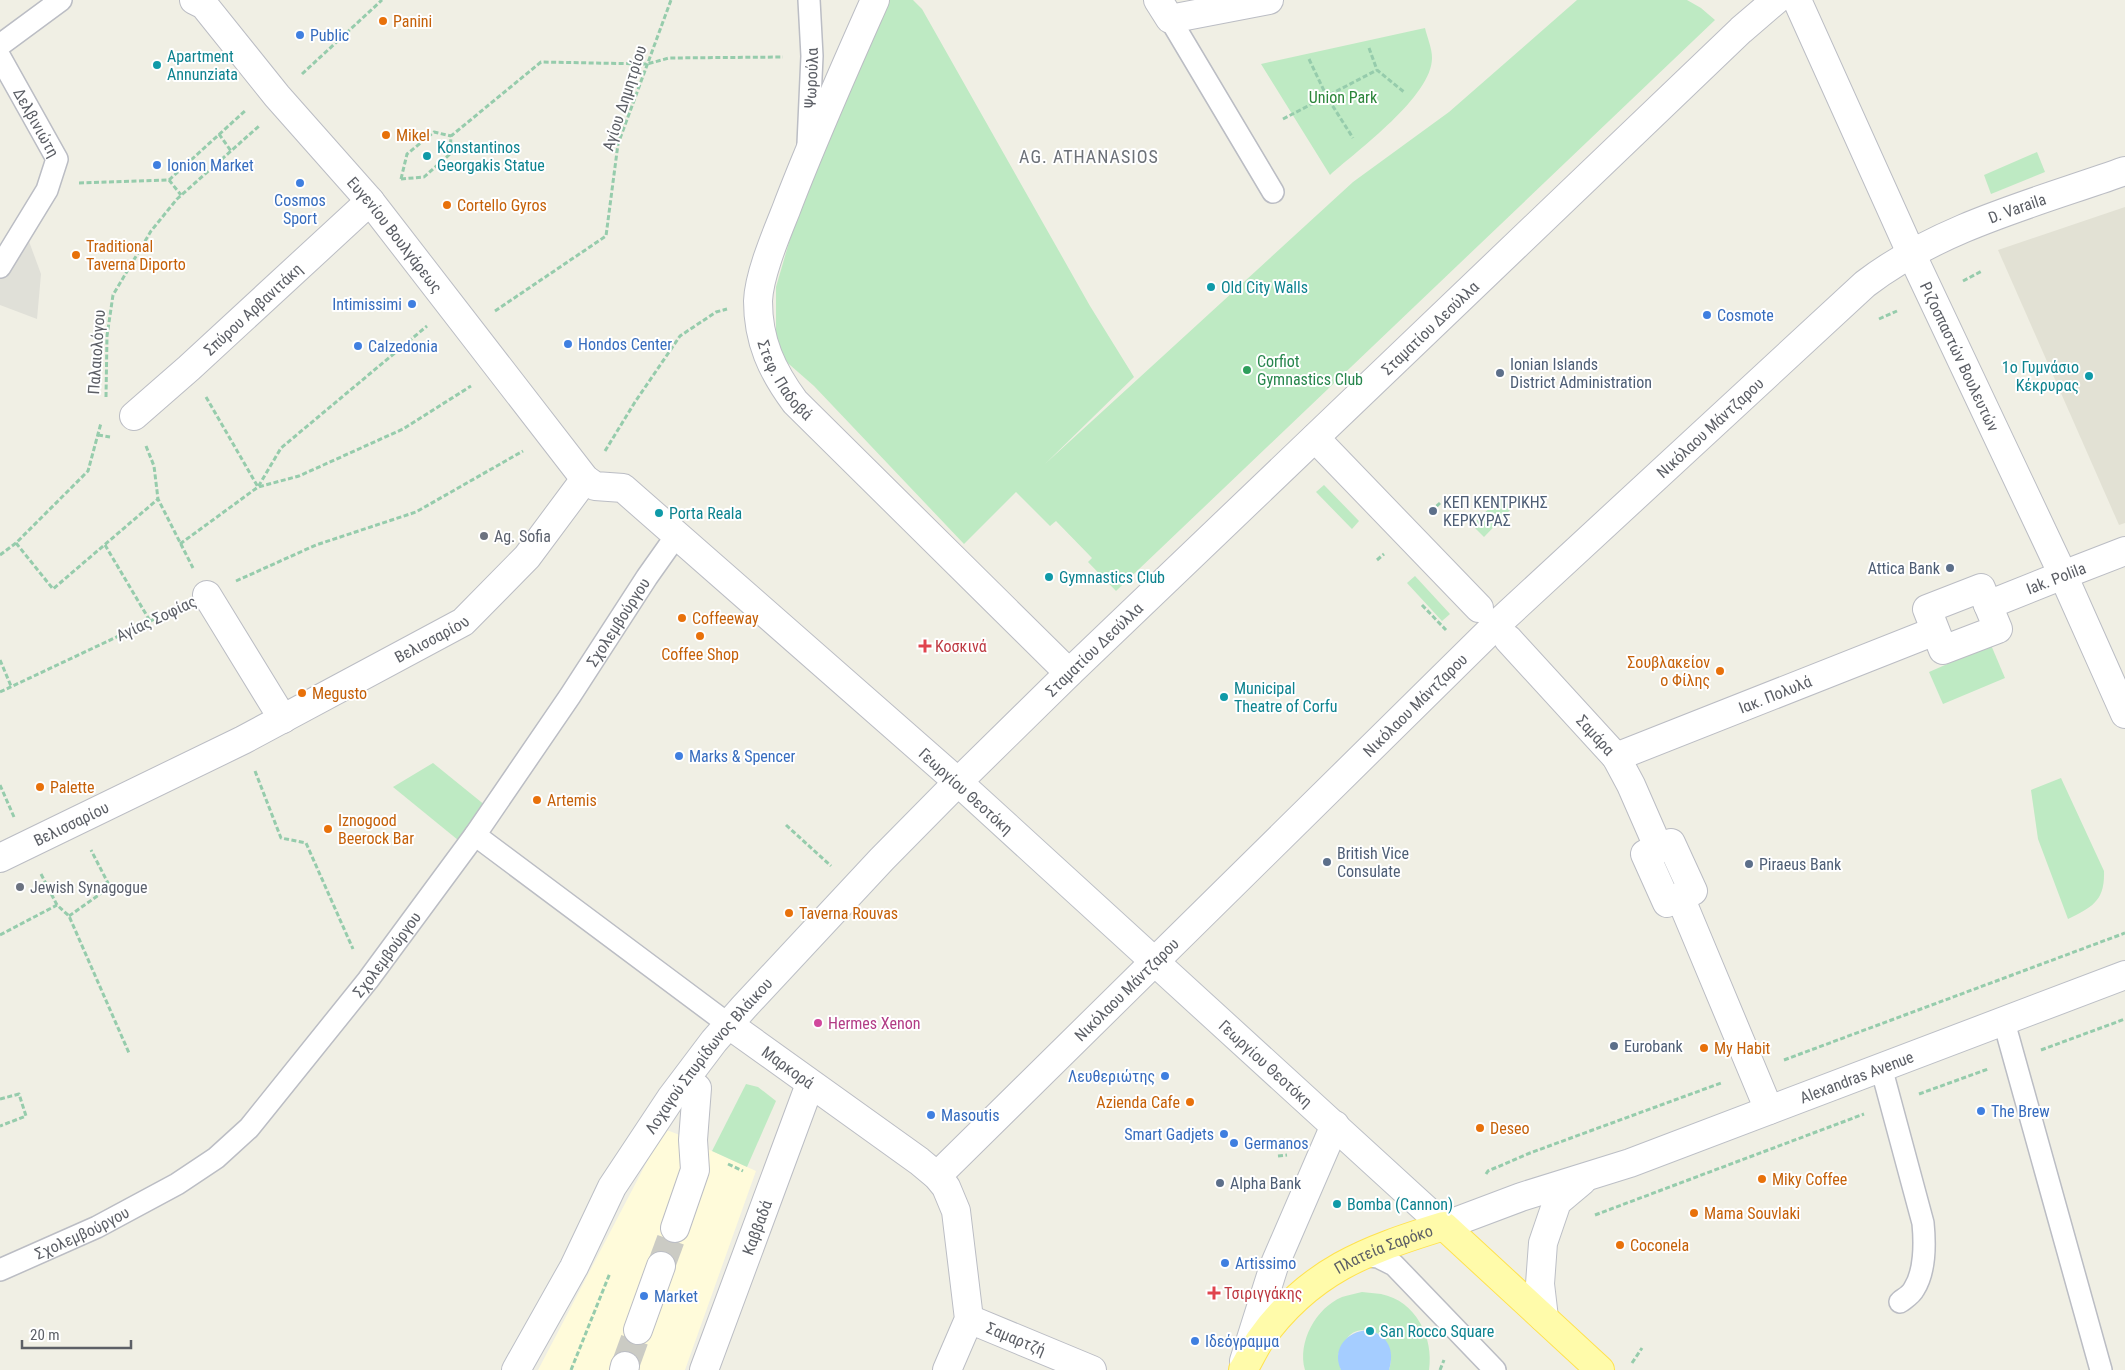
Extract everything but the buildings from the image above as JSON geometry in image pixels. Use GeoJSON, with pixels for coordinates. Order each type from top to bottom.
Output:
{"type":"FeatureCollection","features":[{"type":"Feature","properties":{"kind":"main road","name":"Πλατεία Σαρόκο"},"geometry":{"type":"LineString","coordinates":[[1242,1370],[1265,1334],[1304,1290],[1327,1273],[1361,1255],[1398,1240],[1444,1226],[1544,1318],[1585,1364]]}},
{"type":"Feature","properties":{"kind":"street","name":"Στεφ. Παδοβά"},"geometry":{"type":"LineString","coordinates":[[875,0],[807,155],[769,253],[758,299],[760,334],[768,360],[780,382],[795,402],[1069,673]]}},
{"type":"Feature","properties":{"kind":"street"},"geometry":{"type":"LineString","coordinates":[[1164,10],[1269,0]]}},
{"type":"Feature","properties":{"kind":"street","name":"Σταματίου Δεσύλλα"},"geometry":{"type":"LineString","coordinates":[[958,782],[1069,673],[1752,19],[1776,0]]}},
{"type":"Feature","properties":{"kind":"street","name":"Ριζοσπαστών Βουλευτών"},"geometry":{"type":"LineString","coordinates":[[1797,0],[1911,253],[2063,575],[2125,714]]}},
{"type":"Feature","properties":{"kind":"street","name":"Ευγενίου Βουλγάρεως"},"geometry":{"type":"LineString","coordinates":[[200,2],[276,96],[370,201],[585,479]]}},
{"type":"Feature","properties":{"kind":"street","name":"D. Varaila"},"geometry":{"type":"LineString","coordinates":[[1911,253],[1976,224],[2125,172]]}},
{"type":"Feature","properties":{"kind":"street","name":"Σπύρου Αρβανιτάκη"},"geometry":{"type":"LineString","coordinates":[[134,416],[189,368],[370,201]]}},
{"type":"Feature","properties":{"kind":"street","name":"Νικόλαου Μάντζαρου"},"geometry":{"type":"LineString","coordinates":[[937,1176],[1495,626],[1865,284],[1911,253]]}},
{"type":"Feature","properties":{"kind":"street"},"geometry":{"type":"LineString","coordinates":[[1315,438],[1478,608]]}},
{"type":"Feature","properties":{"kind":"street","name":"Γεωργίου Θεοτόκη"},"geometry":{"type":"LineString","coordinates":[[585,479],[595,486],[622,488],[958,782],[1444,1226]]}},
{"type":"Feature","properties":{"kind":"street","name":"Βελισσαρίου"},"geometry":{"type":"LineString","coordinates":[[0,858],[243,740],[463,622],[527,557],[585,479]]}},
{"type":"Feature","properties":{"kind":"street","name":"Iak. Polila"},"geometry":{"type":"LineString","coordinates":[[1935,631],[1927,609],[1981,588],[1988,605],[2125,551]]}},
{"type":"Feature","properties":{"kind":"street","name":"Αγίας Σοφίας"},"geometry":{"type":"LineString","coordinates":[[207,594],[283,719]]}},
{"type":"Feature","properties":{"kind":"street","name":"Ιακ. Πολυλά"},"geometry":{"type":"LineString","coordinates":[[1616,757],[1935,631]]}},
{"type":"Feature","properties":{"kind":"street","name":"Σαμάρα"},"geometry":{"type":"LineString","coordinates":[[1508,639],[1616,757],[1631,785],[1659,849],[1646,854],[1667,903],[1680,897],[1769,1110]]}},
{"type":"Feature","properties":{"kind":"street","name":"Λοχαγού Σπυρίδωνος Βλάικου"},"geometry":{"type":"LineString","coordinates":[[516,1370],[574,1267],[612,1188],[671,1098],[728,1024],[809,935],[958,782]]}},
{"type":"Feature","properties":{"kind":"street","name":"Alexandras Avenue"},"geometry":{"type":"LineString","coordinates":[[1444,1226],[1521,1197],[1587,1177],[1769,1110],[2125,975]]}},
{"type":"Feature","properties":{"kind":"street","name":"Μαρκορά"},"geometry":{"type":"LineString","coordinates":[[728,1024],[937,1176],[951,1197],[956,1211],[968,1319],[947,1370]]}},
{"type":"Feature","properties":{"kind":"street","name":"Καββαδά"},"geometry":{"type":"LineString","coordinates":[[704,1370],[810,1084]]}},
{"type":"Feature","properties":{"kind":"street"},"geometry":{"type":"LineString","coordinates":[[675,1228],[695,1170],[693,1140],[697,1088]]}},
{"type":"Feature","properties":{"kind":"street"},"geometry":{"type":"LineString","coordinates":[[1242,1370],[1274,1266],[1335,1125]]}},
{"type":"Feature","properties":{"kind":"street","name":"Alexandras Avenue"},"geometry":{"type":"LineString","coordinates":[[1544,1318],[1540,1284],[1543,1243],[1558,1202],[1587,1177]]}},
{"type":"Feature","properties":{"kind":"street"},"geometry":{"type":"LineString","coordinates":[[638,1330],[660,1266]]}},
{"type":"Feature","properties":{"kind":"street","name":"Σαμαρτζή"},"geometry":{"type":"LineString","coordinates":[[968,1319],[1092,1370]]}},
{"type":"Feature","properties":{"kind":"lane"},"geometry":{"type":"LineString","coordinates":[[0,45],[62,0]]}},
{"type":"Feature","properties":{"kind":"lane","name":"Ψωρούλα"},"geometry":{"type":"LineString","coordinates":[[807,155],[812,56],[809,0]]}},
{"type":"Feature","properties":{"kind":"lane"},"geometry":{"type":"LineString","coordinates":[[1164,10],[1273,192]]}},
{"type":"Feature","properties":{"kind":"lane","name":"Δελβινιώτη"},"geometry":{"type":"LineString","coordinates":[[0,57],[56,159],[47,190],[0,267]]}},
{"type":"Feature","properties":{"kind":"lane","name":"Σχολεμβούργου"},"geometry":{"type":"LineString","coordinates":[[0,1270],[97,1227],[143,1203],[198,1171],[231,1146],[267,1106],[368,980],[475,835],[676,536]]}},
{"type":"Feature","properties":{"kind":"lane","name":"Μαρκορά"},"geometry":{"type":"LineString","coordinates":[[475,835],[728,1024]]}},
{"type":"Feature","properties":{"kind":"lane"},"geometry":{"type":"LineString","coordinates":[[2004,1022],[2101,1370]]}},
{"type":"Feature","properties":{"kind":"lane"},"geometry":{"type":"LineString","coordinates":[[1881,1067],[1923,1223],[1925,1241],[1916,1288],[1900,1302]]}},
{"type":"Feature","properties":{"kind":"lane"},"geometry":{"type":"LineString","coordinates":[[1361,1255],[1378,1257],[1394,1265],[1495,1370]]}},
{"type":"Feature","properties":{"kind":"path"},"geometry":{"type":"LineString","coordinates":[[304,72],[382,0]]}},
{"type":"Feature","properties":{"kind":"path","name":"Αγίου Δημητρίου"},"geometry":{"type":"LineString","coordinates":[[515,297],[606,236],[618,144],[671,0]]}},
{"type":"Feature","properties":{"kind":"path"},"geometry":{"type":"LineString","coordinates":[[1369,48],[1377,70],[1404,92]]}},
{"type":"Feature","properties":{"kind":"path"},"geometry":{"type":"LineString","coordinates":[[451,136],[450,154],[424,177],[401,179],[407,154],[434,132],[451,136],[541,62],[647,64],[669,58],[812,56]]}},
{"type":"Feature","properties":{"kind":"path"},"geometry":{"type":"LineString","coordinates":[[1309,59],[1327,97],[1353,138]]}},
{"type":"Feature","properties":{"kind":"path"},"geometry":{"type":"LineString","coordinates":[[1283,119],[1377,70]]}},
{"type":"Feature","properties":{"kind":"path"},"geometry":{"type":"LineString","coordinates":[[78,184],[169,180],[251,104]]}},
{"type":"Feature","properties":{"kind":"path","name":"Παλαιολόγου"},"geometry":{"type":"LineString","coordinates":[[105,400],[107,391],[107,336],[113,295],[151,231],[181,195],[265,120]]}},
{"type":"Feature","properties":{"kind":"path"},"geometry":{"type":"LineString","coordinates":[[219,134],[231,151]]}},
{"type":"Feature","properties":{"kind":"path"},"geometry":{"type":"LineString","coordinates":[[169,180],[181,195]]}},
{"type":"Feature","properties":{"kind":"path"},"geometry":{"type":"LineString","coordinates":[[1963,281],[1982,272]]}},
{"type":"Feature","properties":{"kind":"path"},"geometry":{"type":"LineString","coordinates":[[585,479],[680,336],[716,312],[758,299]]}},
{"type":"Feature","properties":{"kind":"path"},"geometry":{"type":"LineString","coordinates":[[1879,320],[1897,311]]}},
{"type":"Feature","properties":{"kind":"path"},"geometry":{"type":"LineString","coordinates":[[258,487],[281,448],[421,331]]}},
{"type":"Feature","properties":{"kind":"path"},"geometry":{"type":"LineString","coordinates":[[189,368],[258,487]]}},
{"type":"Feature","properties":{"kind":"path"},"geometry":{"type":"LineString","coordinates":[[180,544],[258,487],[299,476],[402,430],[476,383]]}},
{"type":"Feature","properties":{"kind":"path"},"geometry":{"type":"LineString","coordinates":[[134,416],[154,466],[158,499],[207,594],[316,545],[416,512],[521,452]]}},
{"type":"Feature","properties":{"kind":"path","name":"Παλαιολόγου"},"geometry":{"type":"LineString","coordinates":[[0,555],[16,543],[88,471],[102,417]]}},
{"type":"Feature","properties":{"kind":"path"},"geometry":{"type":"LineString","coordinates":[[16,543],[53,589],[158,499]]}},
{"type":"Feature","properties":{"kind":"path"},"geometry":{"type":"LineString","coordinates":[[1430,512],[1440,503]]}},
{"type":"Feature","properties":{"kind":"path"},"geometry":{"type":"LineString","coordinates":[[105,545],[150,621]]}},
{"type":"Feature","properties":{"kind":"path","name":"Αγίας Σοφίας"},"geometry":{"type":"LineString","coordinates":[[0,692],[207,594]]}},
{"type":"Feature","properties":{"kind":"path"},"geometry":{"type":"LineString","coordinates":[[1422,605],[1449,632]]}},
{"type":"Feature","properties":{"kind":"path"},"geometry":{"type":"LineString","coordinates":[[0,660],[11,686]]}},
{"type":"Feature","properties":{"kind":"path"},"geometry":{"type":"LineString","coordinates":[[243,740],[281,838],[306,844],[356,954]]}},
{"type":"Feature","properties":{"kind":"path"},"geometry":{"type":"LineString","coordinates":[[69,916],[110,887],[76,820]]}},
{"type":"Feature","properties":{"kind":"path"},"geometry":{"type":"LineString","coordinates":[[786,825],[837,871]]}},
{"type":"Feature","properties":{"kind":"path"},"geometry":{"type":"LineString","coordinates":[[26,844],[57,906],[69,916],[130,1053]]}},
{"type":"Feature","properties":{"kind":"path"},"geometry":{"type":"LineString","coordinates":[[0,935],[57,906]]}},
{"type":"Feature","properties":{"kind":"path"},"geometry":{"type":"LineString","coordinates":[[1482,1180],[1488,1171],[1530,1154],[2125,933]]}},
{"type":"Feature","properties":{"kind":"path"},"geometry":{"type":"LineString","coordinates":[[1588,1217],[2125,1019]]}},
{"type":"Feature","properties":{"kind":"path"},"geometry":{"type":"LineString","coordinates":[[0,1099],[19,1094],[26,1116],[0,1126]]}},
{"type":"Feature","properties":{"kind":"path"},"geometry":{"type":"LineString","coordinates":[[1278,1156],[1288,1154]]}},
{"type":"Feature","properties":{"kind":"path"},"geometry":{"type":"LineString","coordinates":[[1632,1363],[1642,1348]]}},
{"type":"Feature","properties":{"kind":"shaded area"},"geometry":{"type":"Polygon","coordinates":[[[2125,207],[2125,523],[2119,525],[1998,250],[2125,207]]]}},
{"type":"Feature","properties":{"kind":"shaded area"},"geometry":{"type":"Polygon","coordinates":[[[27,236],[41,274],[37,319],[0,305],[0,278],[27,236]]]}},
{"type":"Feature","properties":{"kind":"shaded area","name":"Market"},"geometry":{"type":"Polygon","coordinates":[[[664,1129],[693,1140],[701,1146],[756,1171],[685,1370],[538,1370],[664,1129]]]}},
{"type":"Feature","properties":{"kind":"green space"},"geometry":{"type":"Polygon","coordinates":[[[889,0],[913,0],[922,9],[1090,306],[1134,377],[1045,464],[1353,182],[1449,112],[1577,0],[1687,0],[1701,8],[1715,20],[1116,591],[1088,562],[1092,558],[1056,521],[1050,526],[1016,492],[964,544],[814,386],[782,358],[776,334],[776,287],[797,215],[889,0]]]}},
{"type":"Feature","properties":{"kind":"green space","name":"Union Park"},"geometry":{"type":"Polygon","coordinates":[[[1425,28],[1432,58],[1429,73],[1420,89],[1392,121],[1330,175],[1261,64],[1425,28]]]}},
{"type":"Feature","properties":{"kind":"green space"},"geometry":{"type":"Polygon","coordinates":[[[2037,152],[2045,172],[1991,194],[1984,175],[2037,152]]]}},
{"type":"Feature","properties":{"kind":"green space"},"geometry":{"type":"Polygon","coordinates":[[[1324,485],[1359,521],[1352,529],[1316,492],[1324,485]]]}},
{"type":"Feature","properties":{"kind":"green space"},"geometry":{"type":"Polygon","coordinates":[[[1501,497],[1512,508],[1484,537],[1472,525],[1501,497]]]}},
{"type":"Feature","properties":{"kind":"green space"},"geometry":{"type":"Polygon","coordinates":[[[1415,576],[1450,614],[1442,621],[1407,583],[1415,576]]]}},
{"type":"Feature","properties":{"kind":"green space"},"geometry":{"type":"Polygon","coordinates":[[[1991,645],[2005,678],[1943,704],[1929,672],[1991,645]]]}},
{"type":"Feature","properties":{"kind":"green space"},"geometry":{"type":"Polygon","coordinates":[[[433,763],[486,806],[458,840],[393,787],[433,763]]]}},
{"type":"Feature","properties":{"kind":"green space"},"geometry":{"type":"Polygon","coordinates":[[[2061,778],[2104,871],[2102,889],[2095,902],[2084,911],[2068,919],[2038,839],[2031,790],[2061,778]]]}},
{"type":"Feature","properties":{"kind":"green space"},"geometry":{"type":"Polygon","coordinates":[[[746,1084],[758,1087],[776,1101],[747,1167],[712,1151],[746,1084]]]}},
{"type":"Feature","properties":{"kind":"green space"},"geometry":{"type":"Polygon","coordinates":[[[1362,1292],[1381,1294],[1393,1298],[1404,1304],[1413,1313],[1420,1323],[1429,1346],[1429,1370],[1389,1370],[1391,1357],[1387,1344],[1378,1334],[1365,1330],[1353,1333],[1345,1342],[1338,1355],[1341,1370],[1305,1370],[1303,1359],[1306,1337],[1317,1318],[1333,1302],[1342,1297],[1362,1292]]]}},
{"type":"Feature","properties":{"kind":"water"},"geometry":{"type":"Polygon","coordinates":[[[1368,1330],[1381,1336],[1388,1344],[1391,1356],[1389,1370],[1341,1370],[1338,1355],[1343,1342],[1360,1331],[1368,1330]]]}},
{"type":"Feature","properties":{"kind":"tunnel"},"geometry":{"type":"LineString","coordinates":[[661,1266],[675,1228]]}},
{"type":"Feature","properties":{"kind":"tunnel"},"geometry":{"type":"LineString","coordinates":[[625,1366],[638,1330]]}},
{"type":"Feature","properties":{"kind":"place","name":"Panini"},"geometry":{"type":"Point","coordinates":[383,21]}},
{"type":"Feature","properties":{"kind":"place","name":"Public"},"geometry":{"type":"Point","coordinates":[300,35]}},
{"type":"Feature","properties":{"kind":"place","name":"Apartment Annunziata"},"geometry":{"type":"Point","coordinates":[157,65]}},
{"type":"Feature","properties":{"kind":"place","name":"Mikel"},"geometry":{"type":"Point","coordinates":[386,135]}},
{"type":"Feature","properties":{"kind":"place","name":"Konstantinos Georgakis Statue"},"geometry":{"type":"Point","coordinates":[427,156]}},
{"type":"Feature","properties":{"kind":"place","name":"Ionion Market"},"geometry":{"type":"Point","coordinates":[157,165]}},
{"type":"Feature","properties":{"kind":"place","name":"Cosmos Sport"},"geometry":{"type":"Point","coordinates":[300,183]}},
{"type":"Feature","properties":{"kind":"place","name":"Cortello Gyros"},"geometry":{"type":"Point","coordinates":[447,205]}},
{"type":"Feature","properties":{"kind":"place","name":"Traditional Taverna Diporto"},"geometry":{"type":"Point","coordinates":[76,255]}},
{"type":"Feature","properties":{"kind":"place","name":"Old City Walls"},"geometry":{"type":"Point","coordinates":[1211,287]}},
{"type":"Feature","properties":{"kind":"place","name":"Intimissimi"},"geometry":{"type":"Point","coordinates":[412,304]}},
{"type":"Feature","properties":{"kind":"place","name":"Cosmote"},"geometry":{"type":"Point","coordinates":[1707,315]}},
{"type":"Feature","properties":{"kind":"place","name":"Hondos Center"},"geometry":{"type":"Point","coordinates":[568,344]}},
{"type":"Feature","properties":{"kind":"place","name":"Calzedonia"},"geometry":{"type":"Point","coordinates":[358,346]}},
{"type":"Feature","properties":{"kind":"place","name":"Corfiot Gymnastics Club"},"geometry":{"type":"Point","coordinates":[1247,370]}},
{"type":"Feature","properties":{"kind":"place","name":"Ionian Islands District Administration"},"geometry":{"type":"Point","coordinates":[1500,373]}},
{"type":"Feature","properties":{"kind":"place","name":"1ο Γυμνάσιο Κέκρυρας"},"geometry":{"type":"Point","coordinates":[2089,376]}},
{"type":"Feature","properties":{"kind":"place","name":"ΚΕΠ ΚΕΝΤΡΙΚΗΣ ΚΕΡΚΥΡΑΣ"},"geometry":{"type":"Point","coordinates":[1433,511]}},
{"type":"Feature","properties":{"kind":"place","name":"Porta Reala"},"geometry":{"type":"Point","coordinates":[659,513]}},
{"type":"Feature","properties":{"kind":"place","name":"Ag. Sofia"},"geometry":{"type":"Point","coordinates":[484,536]}},
{"type":"Feature","properties":{"kind":"place","name":"Attica Bank"},"geometry":{"type":"Point","coordinates":[1950,568]}},
{"type":"Feature","properties":{"kind":"place","name":"Gymnastics Club"},"geometry":{"type":"Point","coordinates":[1049,577]}},
{"type":"Feature","properties":{"kind":"place","name":"Coffeeway"},"geometry":{"type":"Point","coordinates":[682,618]}},
{"type":"Feature","properties":{"kind":"place","name":"Coffee Shop"},"geometry":{"type":"Point","coordinates":[700,636]}},
{"type":"Feature","properties":{"kind":"place","name":"Κοσκινά"},"geometry":{"type":"Point","coordinates":[925,646]}},
{"type":"Feature","properties":{"kind":"place","name":"Σουβλακείον ο Φίλης"},"geometry":{"type":"Point","coordinates":[1720,671]}},
{"type":"Feature","properties":{"kind":"place","name":"Megusto"},"geometry":{"type":"Point","coordinates":[302,693]}},
{"type":"Feature","properties":{"kind":"place","name":"Municipal Theatre of Corfu"},"geometry":{"type":"Point","coordinates":[1224,697]}},
{"type":"Feature","properties":{"kind":"place","name":"Marks & Spencer"},"geometry":{"type":"Point","coordinates":[679,756]}},
{"type":"Feature","properties":{"kind":"place","name":"Palette"},"geometry":{"type":"Point","coordinates":[40,787]}},
{"type":"Feature","properties":{"kind":"place","name":"Artemis"},"geometry":{"type":"Point","coordinates":[537,800]}},
{"type":"Feature","properties":{"kind":"place","name":"Iznogood Beerock Bar"},"geometry":{"type":"Point","coordinates":[328,829]}},
{"type":"Feature","properties":{"kind":"place","name":"British Vice Consulate"},"geometry":{"type":"Point","coordinates":[1327,862]}},
{"type":"Feature","properties":{"kind":"place","name":"Piraeus Bank"},"geometry":{"type":"Point","coordinates":[1749,864]}},
{"type":"Feature","properties":{"kind":"place","name":"Jewish Synagogue"},"geometry":{"type":"Point","coordinates":[20,887]}},
{"type":"Feature","properties":{"kind":"place","name":"Taverna Rouvas"},"geometry":{"type":"Point","coordinates":[789,913]}},
{"type":"Feature","properties":{"kind":"place","name":"Hermes Xenon"},"geometry":{"type":"Point","coordinates":[818,1023]}},
{"type":"Feature","properties":{"kind":"place","name":"Eurobank"},"geometry":{"type":"Point","coordinates":[1614,1046]}},
{"type":"Feature","properties":{"kind":"place","name":"My Habit"},"geometry":{"type":"Point","coordinates":[1704,1048]}},
{"type":"Feature","properties":{"kind":"place","name":"Λευθεριώτης"},"geometry":{"type":"Point","coordinates":[1165,1076]}},
{"type":"Feature","properties":{"kind":"place","name":"Azienda Cafe"},"geometry":{"type":"Point","coordinates":[1190,1102]}},
{"type":"Feature","properties":{"kind":"place","name":"The Brew"},"geometry":{"type":"Point","coordinates":[1981,1111]}},
{"type":"Feature","properties":{"kind":"place","name":"Masoutis"},"geometry":{"type":"Point","coordinates":[931,1115]}},
{"type":"Feature","properties":{"kind":"place","name":"Deseo"},"geometry":{"type":"Point","coordinates":[1480,1128]}},
{"type":"Feature","properties":{"kind":"place","name":"Smart Gadjets"},"geometry":{"type":"Point","coordinates":[1224,1134]}},
{"type":"Feature","properties":{"kind":"place","name":"Germanos"},"geometry":{"type":"Point","coordinates":[1234,1143]}},
{"type":"Feature","properties":{"kind":"place","name":"Miky Coffee"},"geometry":{"type":"Point","coordinates":[1762,1179]}},
{"type":"Feature","properties":{"kind":"place","name":"Alpha Bank"},"geometry":{"type":"Point","coordinates":[1220,1183]}},
{"type":"Feature","properties":{"kind":"place","name":"Bomba (Cannon)"},"geometry":{"type":"Point","coordinates":[1337,1204]}},
{"type":"Feature","properties":{"kind":"place","name":"Mama Souvlaki"},"geometry":{"type":"Point","coordinates":[1694,1213]}},
{"type":"Feature","properties":{"kind":"place","name":"Coconela"},"geometry":{"type":"Point","coordinates":[1620,1245]}},
{"type":"Feature","properties":{"kind":"place","name":"Artissimo"},"geometry":{"type":"Point","coordinates":[1225,1263]}},
{"type":"Feature","properties":{"kind":"place","name":"Τσιριγγάκης"},"geometry":{"type":"Point","coordinates":[1214,1293]}},
{"type":"Feature","properties":{"kind":"place","name":"Market"},"geometry":{"type":"Point","coordinates":[644,1296]}},
{"type":"Feature","properties":{"kind":"place","name":"San Rocco Square"},"geometry":{"type":"Point","coordinates":[1370,1331]}},
{"type":"Feature","properties":{"kind":"place","name":"Ιδεόγραμμα"},"geometry":{"type":"Point","coordinates":[1195,1341]}},
{"type":"Feature","properties":{"kind":"district","name":"AG. ATHANASIOS"},"geometry":{"type":"Point","coordinates":[1089,157]}}]}
